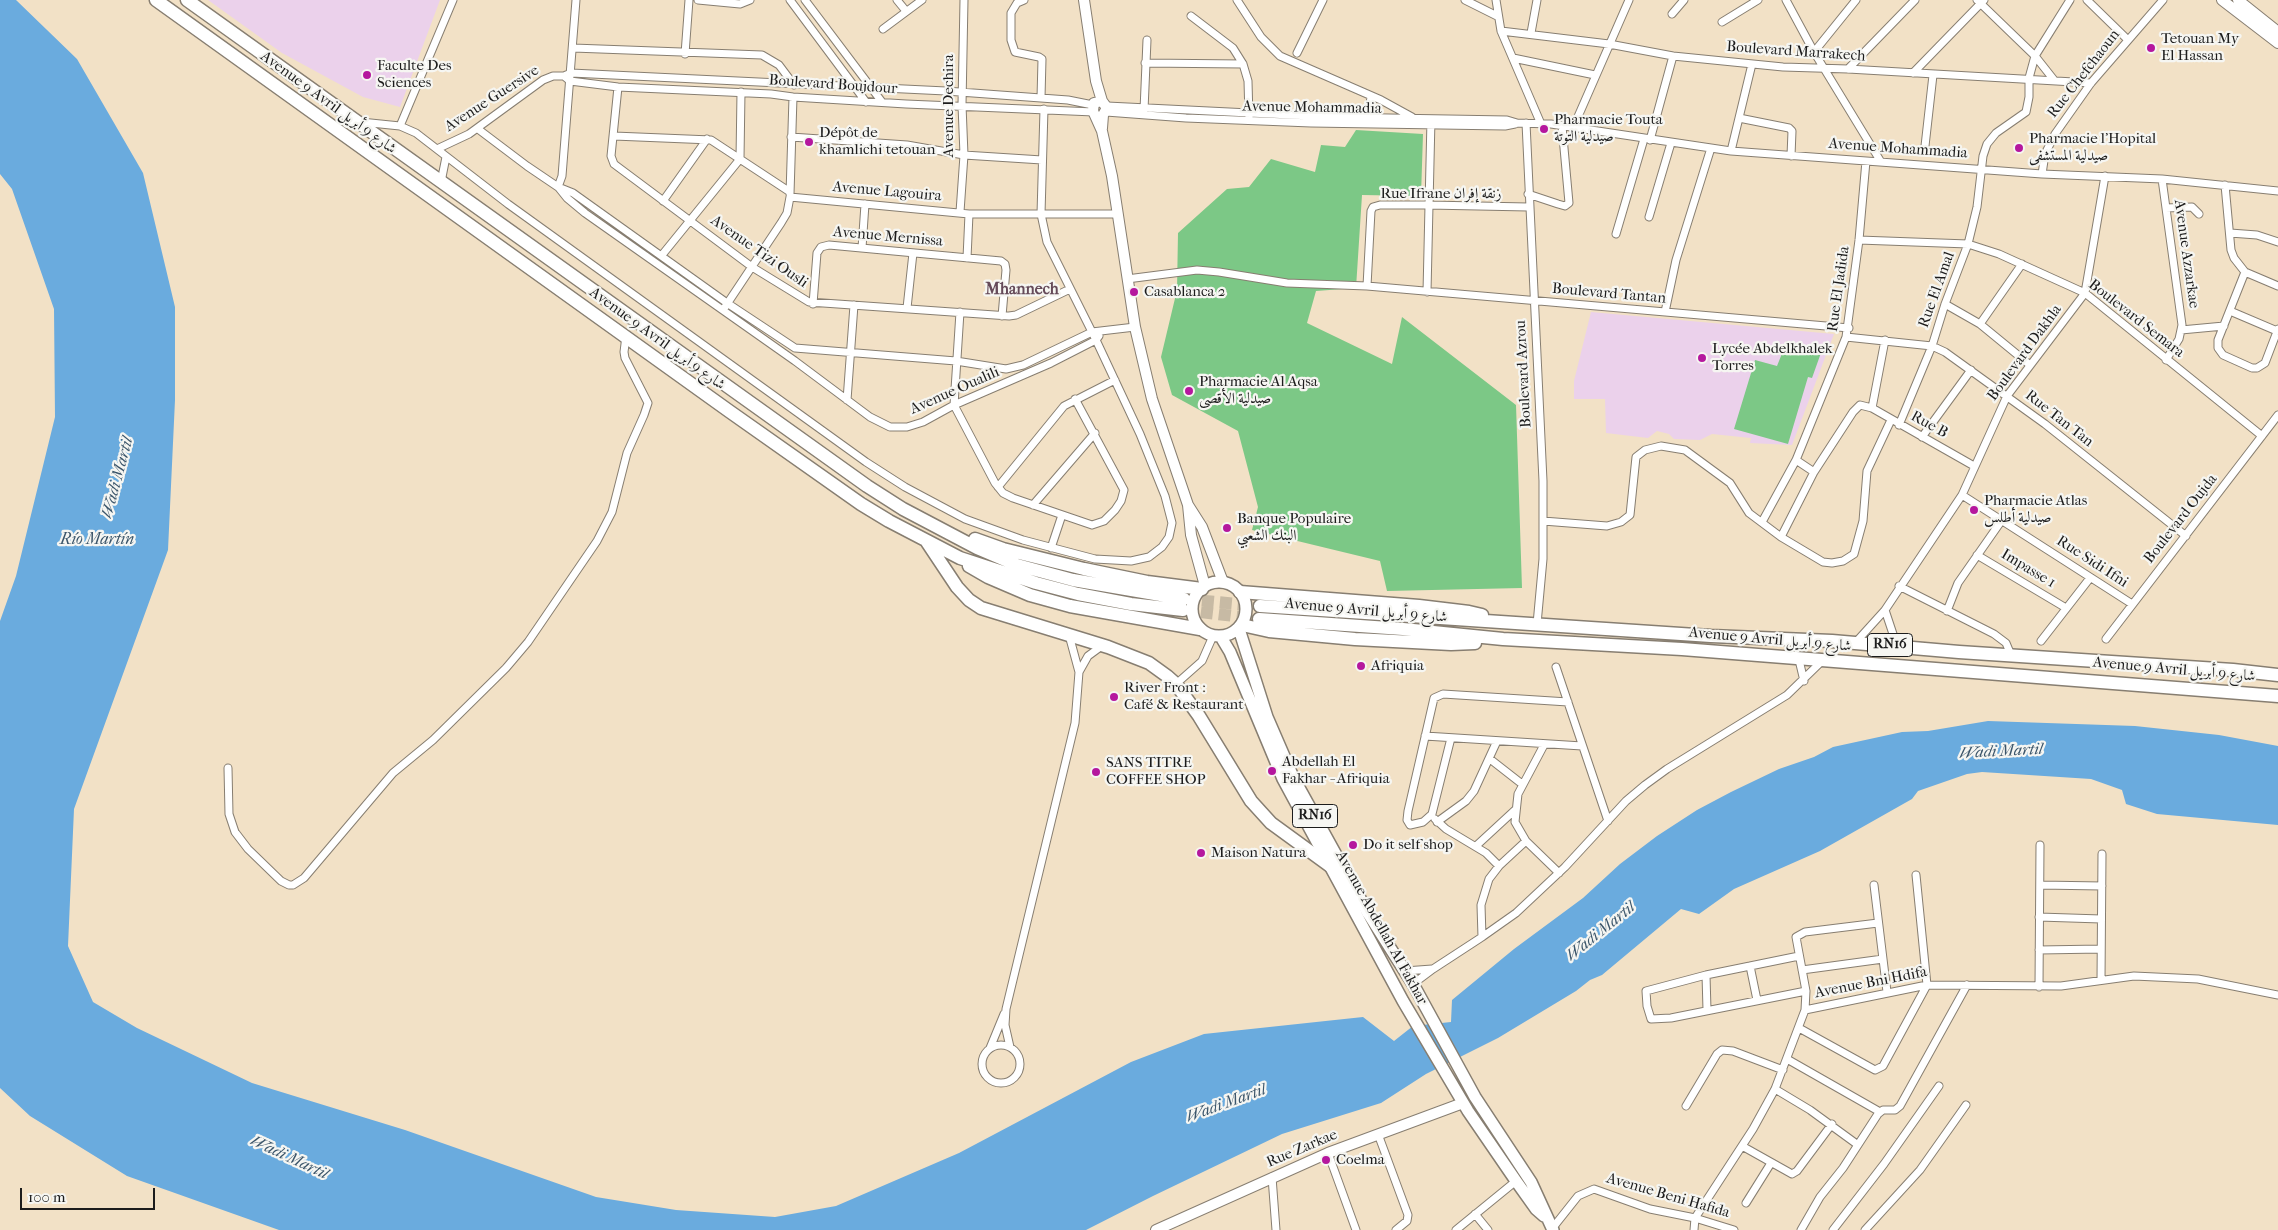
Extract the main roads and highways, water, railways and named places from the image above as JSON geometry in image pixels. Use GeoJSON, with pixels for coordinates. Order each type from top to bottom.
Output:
{"type":"FeatureCollection","features":[{"type":"Feature","properties":{"kind":"highway","name":"Avenue 9 Avril شارع 9 أبريل"},"geometry":{"type":"LineString","coordinates":[[156,0],[861,504],[927,542],[960,558],[1036,583],[1078,594],[1131,604],[1183,604],[1043,572],[1002,559],[946,532],[867,486],[187,0]]}},
{"type":"Feature","properties":{"kind":"highway"},"geometry":{"type":"LineString","coordinates":[[946,532],[955,532],[1003,549],[1084,569],[1147,582],[1204,587]]}},
{"type":"Feature","properties":{"kind":"highway"},"geometry":{"type":"LineString","coordinates":[[927,542],[945,571],[969,600],[997,614],[1103,645],[1149,663],[1176,684],[1199,716],[1251,801],[1278,829],[1330,866]]}},
{"type":"Feature","properties":{"kind":"highway"},"geometry":{"type":"LineString","coordinates":[[960,558],[988,577],[1030,595],[1084,609],[1200,628]]}},
{"type":"Feature","properties":{"kind":"highway","name":"RN16"},"geometry":{"type":"LineString","coordinates":[[1240,592],[1448,609],[1469,612],[1501,622]]}},
{"type":"Feature","properties":{"kind":"highway","name":"Avenue 9 Avril شارع 9 أبريل"},"geometry":{"type":"LineString","coordinates":[[1260,606],[1712,636],[1856,642],[2278,675]]}},
{"type":"Feature","properties":{"kind":"highway","name":"Avenue 9 Avril شارع 9 أبريل"},"geometry":{"type":"LineString","coordinates":[[1259,619],[1403,629],[1503,639],[1682,649],[1799,660],[2119,682],[2278,696]]}},
{"type":"Feature","properties":{"kind":"highway","name":"RN16"},"geometry":{"type":"LineString","coordinates":[[1240,627],[1380,640],[1451,644],[1503,639]]}},
{"type":"Feature","properties":{"kind":"main road","name":"RN16"},"geometry":{"type":"LineString","coordinates":[[1204,587],[1223,582],[1233,586],[1240,592],[1247,610],[1240,627]]}},
{"type":"Feature","properties":{"kind":"main road"},"geometry":{"type":"LineString","coordinates":[[1200,628],[1194,619],[1192,605],[1204,587]]}},
{"type":"Feature","properties":{"kind":"main road"},"geometry":{"type":"LineString","coordinates":[[1217,636],[1233,633],[1240,627]]}},
{"type":"Feature","properties":{"kind":"main road","name":"Avenue Abdellah Al Fakhar"},"geometry":{"type":"LineString","coordinates":[[1240,627],[1267,717],[1293,778],[1368,913],[1415,988],[1475,1097],[1530,1182],[1552,1230]]}},
{"type":"Feature","properties":{"kind":"main road","name":"RN16"},"geometry":{"type":"LineString","coordinates":[[1200,628],[1217,636]]}},
{"type":"Feature","properties":{"kind":"main road","name":"Avenue Abdellah Al Fakhar"},"geometry":{"type":"LineString","coordinates":[[1217,636],[1230,652],[1283,779],[1403,1001],[1463,1103],[1536,1209],[1545,1216]]}},
{"type":"Feature","properties":{"kind":"water","name":"Río Martín"},"geometry":{"type":"Polygon","coordinates":[[[0,0],[16,0],[77,59],[143,173],[175,307],[175,400],[168,550],[74,809],[68,946],[93,1002],[137,1028],[252,1083],[405,1130],[596,1197],[676,1210],[775,1217],[836,1206],[959,1153],[1131,1062],[1204,1034],[1363,1017],[1394,1041],[1413,1026],[1451,1022],[1452,1000],[1514,949],[1583,898],[1620,864],[1657,836],[1697,810],[1731,792],[1779,769],[1814,757],[1833,747],[1902,732],[1928,731],[1988,721],[2135,726],[2219,735],[2278,746],[2278,825],[2157,814],[2126,804],[2122,790],[2091,779],[1982,772],[1967,774],[1918,791],[1912,799],[1820,851],[1734,889],[1699,914],[1681,909],[1602,975],[1590,980],[1576,991],[1498,1038],[1426,1074],[1381,1103],[1282,1134],[1086,1230],[279,1230],[127,1176],[30,1116],[0,1088],[0,621],[16,576],[55,417],[54,309],[12,189],[0,174],[0,0]]]}},
{"type":"Feature","properties":{"kind":"tunnel"},"geometry":{"type":"LineString","coordinates":[[1184,599],[1260,606]]}},
{"type":"Feature","properties":{"kind":"tunnel"},"geometry":{"type":"LineString","coordinates":[[1183,610],[1259,619]]}},
{"type":"Feature","properties":{"kind":"place","name":"Tetouan My El Hassan"},"geometry":{"type":"Point","coordinates":[2151,48]}},
{"type":"Feature","properties":{"kind":"place","name":"Faculte Des Sciences"},"geometry":{"type":"Point","coordinates":[367,75]}},
{"type":"Feature","properties":{"kind":"place","name":"Pharmacie Touta صيدلية التوتة"},"geometry":{"type":"Point","coordinates":[1544,129]}},
{"type":"Feature","properties":{"kind":"place","name":"Dépôt de khamlichi tetouan"},"geometry":{"type":"Point","coordinates":[809,142]}},
{"type":"Feature","properties":{"kind":"place","name":"Pharmacie l'Hopital صيدلية المستشفى"},"geometry":{"type":"Point","coordinates":[2019,148]}},
{"type":"Feature","properties":{"kind":"place","name":"Casablanca 2"},"geometry":{"type":"Point","coordinates":[1134,292]}},
{"type":"Feature","properties":{"kind":"place","name":"Lycée Abdelkhalek Torres"},"geometry":{"type":"Point","coordinates":[1702,358]}},
{"type":"Feature","properties":{"kind":"place","name":"Pharmacie Al Aqsa صيدلية الأقصى"},"geometry":{"type":"Point","coordinates":[1189,391]}},
{"type":"Feature","properties":{"kind":"place","name":"Pharmacie Atlas صيدلية أطلس"},"geometry":{"type":"Point","coordinates":[1974,510]}},
{"type":"Feature","properties":{"kind":"place","name":"Banque Populaire البنك الشعبي"},"geometry":{"type":"Point","coordinates":[1227,528]}},
{"type":"Feature","properties":{"kind":"place","name":"Afriquia"},"geometry":{"type":"Point","coordinates":[1361,666]}},
{"type":"Feature","properties":{"kind":"place","name":"River Front : Café & Restaurant"},"geometry":{"type":"Point","coordinates":[1114,697]}},
{"type":"Feature","properties":{"kind":"place","name":"Abdellah El Fakhar - Afriquia"},"geometry":{"type":"Point","coordinates":[1272,771]}},
{"type":"Feature","properties":{"kind":"place","name":"SANS TITRE COFFEE SHOP"},"geometry":{"type":"Point","coordinates":[1096,772]}},
{"type":"Feature","properties":{"kind":"place","name":"Do it self shop"},"geometry":{"type":"Point","coordinates":[1353,845]}},
{"type":"Feature","properties":{"kind":"place","name":"Maison Natura"},"geometry":{"type":"Point","coordinates":[1201,853]}},
{"type":"Feature","properties":{"kind":"place","name":"Coelma"},"geometry":{"type":"Point","coordinates":[1326,1160]}},
{"type":"Feature","properties":{"kind":"district","name":"Mhannech"},"geometry":{"type":"Point","coordinates":[1022,290]}},
{"type":"Feature","properties":{"kind":"water label","name":"Wadi Martil"},"geometry":{"type":"Point","coordinates":[118,478]}},
{"type":"Feature","properties":{"kind":"water label","name":"Wadi Martil"},"geometry":{"type":"Point","coordinates":[2001,752]}},
{"type":"Feature","properties":{"kind":"water label","name":"Wadi Martil"},"geometry":{"type":"Point","coordinates":[1601,932]}},
{"type":"Feature","properties":{"kind":"water label","name":"Wadi Martil"},"geometry":{"type":"Point","coordinates":[1226,1104]}},
{"type":"Feature","properties":{"kind":"water label","name":"Wadi Martil"},"geometry":{"type":"Point","coordinates":[289,1158]}}]}
